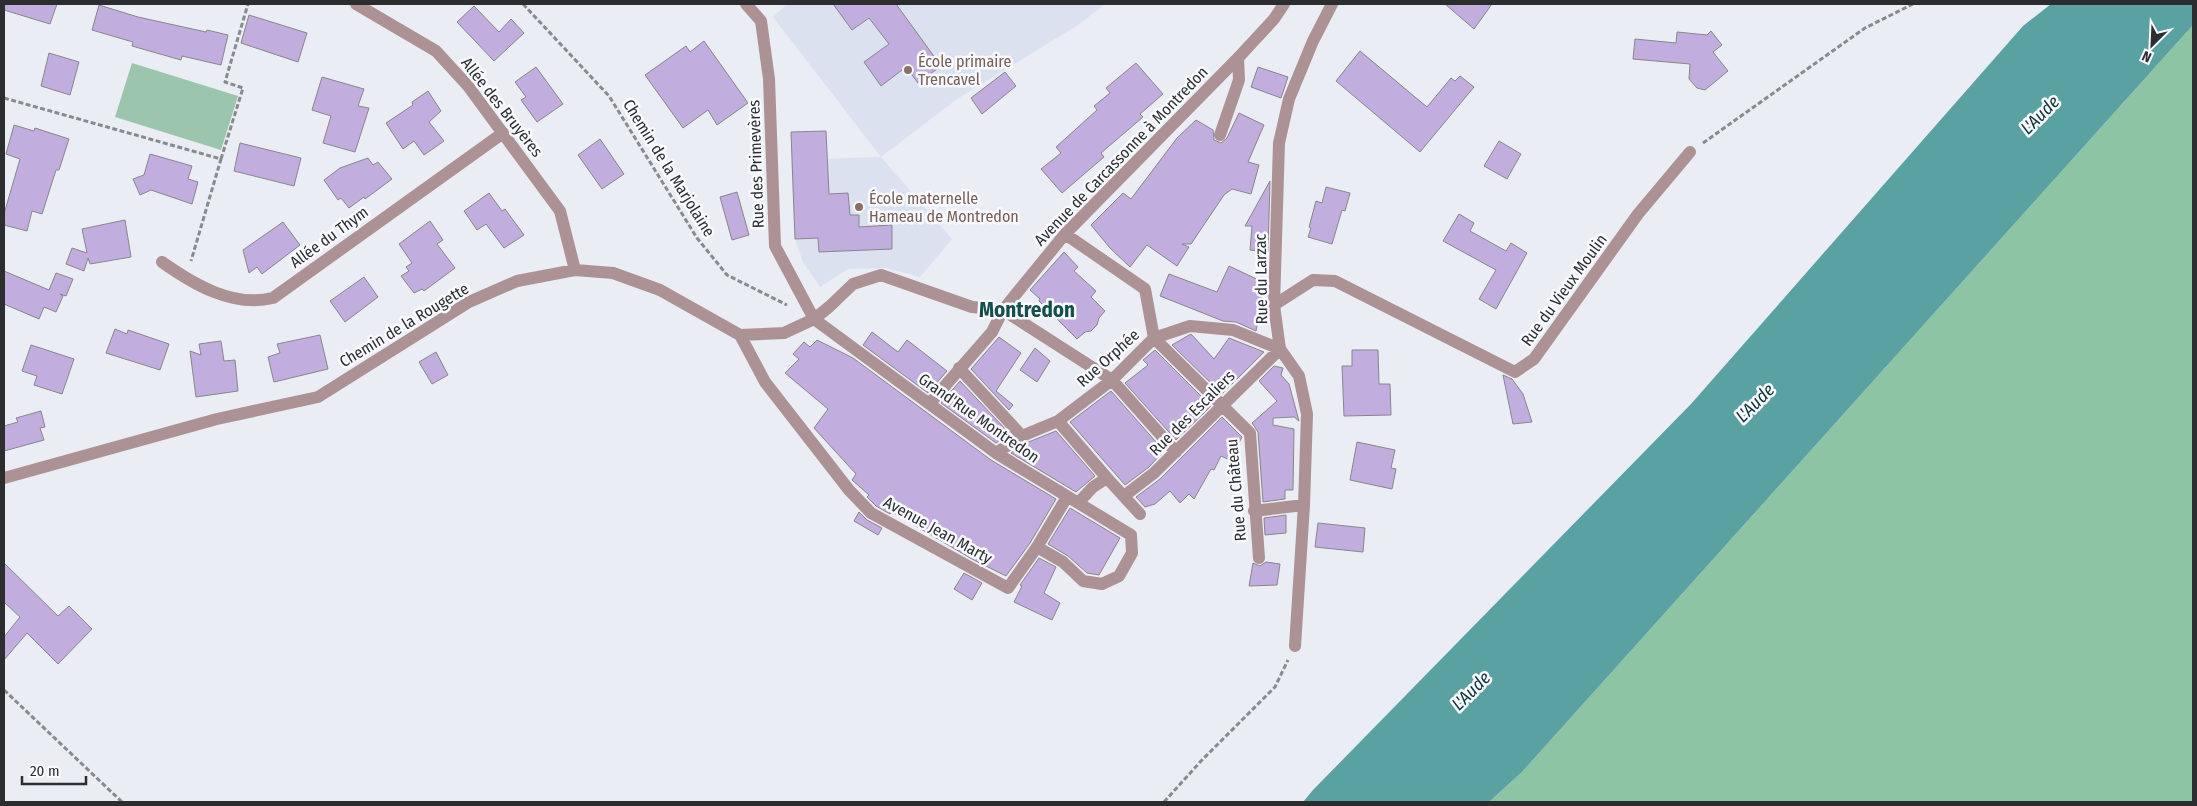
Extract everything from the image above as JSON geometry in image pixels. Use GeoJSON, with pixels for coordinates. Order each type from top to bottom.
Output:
{"type":"FeatureCollection","features":[{"type":"Feature","properties":{"kind":"street","name":"Allée des Bruyères"},"geometry":{"type":"LineString","coordinates":[[356,4],[436,51],[468,86],[560,211],[575,270]]}},
{"type":"Feature","properties":{"kind":"street","name":"Rue des Primevères"},"geometry":{"type":"LineString","coordinates":[[746,4],[761,21],[769,79],[775,246],[814,319]]}},
{"type":"Feature","properties":{"kind":"street","name":"Avenue de Carcassonne à Montredon"},"geometry":{"type":"LineString","coordinates":[[930,403],[992,332],[1004,310],[1065,234],[1238,58],[1274,19],[1284,4]]}},
{"type":"Feature","properties":{"kind":"street","name":"Rue du Larzac"},"geometry":{"type":"LineString","coordinates":[[1295,646],[1304,505],[1307,414],[1299,376],[1280,349],[1274,305],[1279,144],[1289,99],[1313,41],[1332,4]]}},
{"type":"Feature","properties":{"kind":"street"},"geometry":{"type":"LineString","coordinates":[[1220,134],[1239,80],[1238,58]]}},
{"type":"Feature","properties":{"kind":"street","name":"Allée du Thym"},"geometry":{"type":"LineString","coordinates":[[162,262],[186,278],[236,299],[258,301],[273,298],[503,133]]}},
{"type":"Feature","properties":{"kind":"street","name":"Rue du Vieux Moulin"},"geometry":{"type":"LineString","coordinates":[[1274,305],[1313,280],[1335,281],[1514,372],[1534,359],[1638,214],[1690,152]]}},
{"type":"Feature","properties":{"kind":"street"},"geometry":{"type":"LineString","coordinates":[[1065,234],[1145,289],[1154,338]]}},
{"type":"Feature","properties":{"kind":"street","name":"Chemin de la Rougette"},"geometry":{"type":"LineString","coordinates":[[4,478],[216,419],[318,398],[469,302],[517,281],[575,270],[613,273],[660,290],[740,335]]}},
{"type":"Feature","properties":{"kind":"street"},"geometry":{"type":"LineString","coordinates":[[740,335],[784,334],[814,319],[853,284],[881,275],[972,307],[1004,310],[1112,380],[1176,452]]}},
{"type":"Feature","properties":{"kind":"street","name":"Grand'Rue Montredon"},"geometry":{"type":"LineString","coordinates":[[814,319],[996,453],[1131,535],[1132,553],[1119,576],[1102,584],[1083,581],[1063,562],[1037,547]]}},
{"type":"Feature","properties":{"kind":"street","name":"Rue Orphée"},"geometry":{"type":"LineString","coordinates":[[996,453],[1022,436],[1058,421],[1112,380],[1154,338],[1190,326],[1225,329],[1233,330],[1280,349]]}},
{"type":"Feature","properties":{"kind":"street","name":"Avenue Jean Marty"},"geometry":{"type":"LineString","coordinates":[[740,335],[765,382],[849,490],[871,513],[1008,588],[1073,499],[1107,478]]}},
{"type":"Feature","properties":{"kind":"street","name":"Rue du Château"},"geometry":{"type":"LineString","coordinates":[[1154,338],[1250,433],[1254,511],[1259,558]]}},
{"type":"Feature","properties":{"kind":"street","name":"Rue des Escaliers"},"geometry":{"type":"LineString","coordinates":[[1124,496],[1154,473],[1280,349]]}},
{"type":"Feature","properties":{"kind":"street"},"geometry":{"type":"LineString","coordinates":[[960,368],[1022,436]]}},
{"type":"Feature","properties":{"kind":"street"},"geometry":{"type":"LineString","coordinates":[[1058,421],[1140,514]]}},
{"type":"Feature","properties":{"kind":"street"},"geometry":{"type":"LineString","coordinates":[[1254,511],[1304,505]]}},
{"type":"Feature","properties":{"kind":"path"},"geometry":{"type":"LineString","coordinates":[[186,278],[220,159],[243,88],[225,82],[248,4]]}},
{"type":"Feature","properties":{"kind":"path","name":"Chemin de la Marjolaine"},"geometry":{"type":"LineString","coordinates":[[524,4],[609,96],[698,238],[727,275],[788,306]]}},
{"type":"Feature","properties":{"kind":"path"},"geometry":{"type":"LineString","coordinates":[[1690,152],[1865,28],[1913,4]]}},
{"type":"Feature","properties":{"kind":"path"},"geometry":{"type":"LineString","coordinates":[[4,98],[220,159]]}},
{"type":"Feature","properties":{"kind":"path"},"geometry":{"type":"LineString","coordinates":[[1164,802],[1201,761],[1275,687],[1295,646]]}},
{"type":"Feature","properties":{"kind":"path"},"geometry":{"type":"LineString","coordinates":[[4,690],[122,802]]}},
{"type":"Feature","properties":{"kind":"shaded area","name":"École primaire Trencavel"},"geometry":{"type":"Polygon","coordinates":[[[787,4],[1105,4],[1078,25],[957,99],[881,157],[773,17],[787,4]]]}},
{"type":"Feature","properties":{"kind":"shaded area","name":"École maternelle Hameau de Montredon"},"geometry":{"type":"Polygon","coordinates":[[[881,157],[952,239],[920,277],[887,268],[848,269],[820,287],[803,262],[795,239],[791,160],[881,157]]]}},
{"type":"Feature","properties":{"kind":"green space"},"geometry":{"type":"Polygon","coordinates":[[[2193,25],[2193,802],[1489,802],[1522,772],[2193,25]]]}},
{"type":"Feature","properties":{"kind":"green space"},"geometry":{"type":"Polygon","coordinates":[[[132,63],[238,96],[221,150],[115,117],[132,63]]]}},
{"type":"Feature","properties":{"kind":"water","name":"L'Aude"},"geometry":{"type":"Polygon","coordinates":[[[2051,4],[2193,4],[2193,25],[1522,772],[1489,802],[1303,802],[1691,404],[2023,26],[2051,4]]]}},
{"type":"Feature","properties":{"kind":"building"},"geometry":{"type":"Polygon","coordinates":[[[4,4],[57,4],[50,24],[4,10],[4,4]]]}},
{"type":"Feature","properties":{"kind":"building"},"geometry":{"type":"Polygon","coordinates":[[[833,4],[896,4],[941,66],[918,83],[906,67],[881,86],[864,62],[889,44],[869,18],[852,30],[833,4]]]}},
{"type":"Feature","properties":{"kind":"building"},"geometry":{"type":"Polygon","coordinates":[[[1445,4],[1492,4],[1474,29],[1445,4]]]}},
{"type":"Feature","properties":{"kind":"building"},"geometry":{"type":"Polygon","coordinates":[[[99,5],[138,17],[228,35],[221,65],[182,56],[181,60],[132,46],[133,42],[92,30],[99,5]]]}},
{"type":"Feature","properties":{"kind":"building"},"geometry":{"type":"Polygon","coordinates":[[[474,6],[499,32],[511,19],[524,33],[494,61],[457,22],[474,6]]]}},
{"type":"Feature","properties":{"kind":"building"},"geometry":{"type":"Polygon","coordinates":[[[249,15],[307,33],[298,62],[241,43],[249,15]]]}},
{"type":"Feature","properties":{"kind":"building"},"geometry":{"type":"Polygon","coordinates":[[[1711,31],[1722,45],[1713,52],[1728,71],[1705,90],[1697,88],[1689,79],[1690,64],[1633,59],[1635,39],[1676,43],[1677,32],[1707,35],[1711,31]]]}},
{"type":"Feature","properties":{"kind":"building"},"geometry":{"type":"Polygon","coordinates":[[[704,41],[748,103],[717,125],[708,110],[683,128],[645,75],[686,46],[690,52],[704,41]]]}},
{"type":"Feature","properties":{"kind":"building"},"geometry":{"type":"Polygon","coordinates":[[[1360,51],[1427,107],[1451,78],[1455,81],[1460,76],[1474,87],[1420,152],[1336,81],[1360,51]]]}},
{"type":"Feature","properties":{"kind":"building"},"geometry":{"type":"Polygon","coordinates":[[[49,53],[79,62],[70,95],[41,86],[49,53]]]}},
{"type":"Feature","properties":{"kind":"building"},"geometry":{"type":"Polygon","coordinates":[[[1136,63],[1163,94],[1140,114],[1143,117],[1101,153],[1104,157],[1062,193],[1041,169],[1061,153],[1056,147],[1097,110],[1094,106],[1110,93],[1106,88],[1136,63]]]}},
{"type":"Feature","properties":{"kind":"building"},"geometry":{"type":"Polygon","coordinates":[[[536,67],[563,104],[537,122],[521,100],[526,97],[515,82],[536,67]]]}},
{"type":"Feature","properties":{"kind":"building"},"geometry":{"type":"Polygon","coordinates":[[[1258,67],[1288,77],[1281,98],[1251,87],[1258,67]]]}},
{"type":"Feature","properties":{"kind":"building"},"geometry":{"type":"Polygon","coordinates":[[[1005,72],[1016,86],[982,114],[971,98],[1005,72]]]}},
{"type":"Feature","properties":{"kind":"building"},"geometry":{"type":"Polygon","coordinates":[[[322,77],[364,89],[358,106],[369,108],[355,152],[323,143],[331,116],[312,110],[322,77]]]}},
{"type":"Feature","properties":{"kind":"building"},"geometry":{"type":"Polygon","coordinates":[[[428,91],[441,111],[429,122],[444,141],[424,155],[414,141],[403,149],[386,123],[413,105],[412,102],[428,91]]]}},
{"type":"Feature","properties":{"kind":"building"},"geometry":{"type":"Polygon","coordinates":[[[1239,113],[1264,125],[1248,162],[1259,165],[1251,194],[1232,189],[1224,195],[1191,244],[1182,244],[1189,247],[1177,266],[1147,245],[1130,267],[1110,248],[1091,225],[1123,193],[1131,199],[1177,138],[1196,120],[1213,130],[1214,140],[1221,143],[1227,138],[1239,113]]]}},
{"type":"Feature","properties":{"kind":"building"},"geometry":{"type":"Polygon","coordinates":[[[14,125],[34,131],[35,128],[69,139],[59,170],[56,170],[42,214],[32,211],[27,231],[4,225],[4,214],[20,159],[6,154],[14,125]]]}},
{"type":"Feature","properties":{"kind":"building"},"geometry":{"type":"Polygon","coordinates":[[[826,131],[829,194],[848,193],[850,215],[859,215],[859,227],[892,225],[892,249],[819,252],[818,238],[795,239],[791,132],[826,131]]]}},
{"type":"Feature","properties":{"kind":"building"},"geometry":{"type":"Polygon","coordinates":[[[600,139],[624,174],[602,189],[578,155],[600,139]]]}},
{"type":"Feature","properties":{"kind":"building"},"geometry":{"type":"Polygon","coordinates":[[[1499,141],[1521,154],[1507,179],[1484,166],[1499,141]]]}},
{"type":"Feature","properties":{"kind":"building"},"geometry":{"type":"Polygon","coordinates":[[[240,143],[301,158],[294,186],[234,171],[240,143]]]}},
{"type":"Feature","properties":{"kind":"building"},"geometry":{"type":"Polygon","coordinates":[[[150,154],[192,166],[188,179],[198,182],[192,204],[151,190],[140,195],[133,179],[144,175],[150,154]]]}},
{"type":"Feature","properties":{"kind":"building"},"geometry":{"type":"Polygon","coordinates":[[[368,158],[373,165],[378,162],[392,179],[349,208],[341,198],[338,200],[324,180],[340,168],[368,158]]]}},
{"type":"Feature","properties":{"kind":"building"},"geometry":{"type":"Polygon","coordinates":[[[1270,181],[1268,252],[1250,250],[1252,226],[1245,226],[1270,181]]]}},
{"type":"Feature","properties":{"kind":"building"},"geometry":{"type":"Polygon","coordinates":[[[1326,187],[1350,193],[1345,211],[1342,210],[1332,244],[1308,237],[1316,201],[1322,203],[1326,187]]]}},
{"type":"Feature","properties":{"kind":"building"},"geometry":{"type":"Polygon","coordinates":[[[737,192],[749,235],[732,240],[720,197],[737,192]]]}},
{"type":"Feature","properties":{"kind":"building"},"geometry":{"type":"Polygon","coordinates":[[[489,193],[502,211],[505,209],[524,235],[504,248],[486,224],[477,230],[464,211],[489,193]]]}},
{"type":"Feature","properties":{"kind":"building"},"geometry":{"type":"Polygon","coordinates":[[[1459,214],[1474,223],[1470,231],[1506,251],[1511,243],[1527,253],[1496,309],[1479,299],[1496,270],[1443,241],[1459,214]]]}},
{"type":"Feature","properties":{"kind":"building"},"geometry":{"type":"Polygon","coordinates":[[[125,220],[131,257],[90,264],[88,258],[84,271],[66,264],[72,248],[87,253],[82,229],[125,220]]]}},
{"type":"Feature","properties":{"kind":"building"},"geometry":{"type":"Polygon","coordinates":[[[430,221],[443,240],[437,244],[455,268],[424,291],[422,289],[414,293],[401,276],[409,271],[406,267],[412,263],[399,244],[430,221]]]}},
{"type":"Feature","properties":{"kind":"building"},"geometry":{"type":"Polygon","coordinates":[[[283,222],[300,245],[262,274],[257,267],[249,273],[243,250],[283,222]]]}},
{"type":"Feature","properties":{"kind":"building"},"geometry":{"type":"Polygon","coordinates":[[[1064,252],[1078,267],[1074,271],[1096,291],[1091,297],[1105,311],[1091,331],[1085,332],[1077,339],[1030,290],[1064,252]]]}},
{"type":"Feature","properties":{"kind":"building"},"geometry":{"type":"Polygon","coordinates":[[[1229,266],[1265,283],[1256,331],[1236,322],[1223,321],[1160,296],[1169,274],[1217,292],[1229,266]]]}},
{"type":"Feature","properties":{"kind":"building"},"geometry":{"type":"Polygon","coordinates":[[[4,271],[49,290],[56,273],[73,279],[66,296],[60,294],[63,296],[56,312],[44,307],[39,319],[4,304],[4,271]]]}},
{"type":"Feature","properties":{"kind":"building"},"geometry":{"type":"Polygon","coordinates":[[[364,277],[378,297],[345,322],[330,301],[364,277]]]}},
{"type":"Feature","properties":{"kind":"building"},"geometry":{"type":"Polygon","coordinates":[[[115,329],[127,334],[128,330],[169,344],[160,370],[106,353],[115,329]]]}},
{"type":"Feature","properties":{"kind":"building"},"geometry":{"type":"Polygon","coordinates":[[[872,332],[898,352],[907,340],[947,371],[928,393],[863,345],[872,332]]]}},
{"type":"Feature","properties":{"kind":"building"},"geometry":{"type":"Polygon","coordinates":[[[1191,334],[1214,359],[1229,338],[1264,352],[1222,394],[1172,345],[1191,334]]]}},
{"type":"Feature","properties":{"kind":"building"},"geometry":{"type":"Polygon","coordinates":[[[320,335],[328,369],[274,382],[268,357],[280,353],[277,344],[320,335]]]}},
{"type":"Feature","properties":{"kind":"building"},"geometry":{"type":"Polygon","coordinates":[[[999,337],[1021,353],[996,391],[1013,405],[1009,410],[971,369],[999,337]]]}},
{"type":"Feature","properties":{"kind":"building"},"geometry":{"type":"Polygon","coordinates":[[[817,340],[853,358],[991,460],[1056,499],[1030,543],[1006,576],[972,559],[892,512],[890,514],[876,506],[867,497],[869,495],[852,480],[856,474],[814,428],[828,409],[785,373],[799,359],[793,354],[804,342],[810,347],[817,340]]]}},
{"type":"Feature","properties":{"kind":"building"},"geometry":{"type":"Polygon","coordinates":[[[221,341],[224,361],[235,360],[238,391],[196,397],[190,351],[201,355],[199,344],[221,341]]]}},
{"type":"Feature","properties":{"kind":"building"},"geometry":{"type":"Polygon","coordinates":[[[31,345],[74,359],[62,394],[34,385],[37,376],[22,371],[31,345]]]}},
{"type":"Feature","properties":{"kind":"building"},"geometry":{"type":"Polygon","coordinates":[[[1035,348],[1050,361],[1037,382],[1020,370],[1035,348]]]}},
{"type":"Feature","properties":{"kind":"building"},"geometry":{"type":"Polygon","coordinates":[[[1155,350],[1211,406],[1176,440],[1125,383],[1148,365],[1143,360],[1155,350]]]}},
{"type":"Feature","properties":{"kind":"building"},"geometry":{"type":"Polygon","coordinates":[[[1352,350],[1378,350],[1379,384],[1390,384],[1391,415],[1344,416],[1342,366],[1352,366],[1352,350]]]}},
{"type":"Feature","properties":{"kind":"building"},"geometry":{"type":"Polygon","coordinates":[[[436,352],[448,375],[432,384],[419,362],[436,352]]]}},
{"type":"Feature","properties":{"kind":"building"},"geometry":{"type":"Polygon","coordinates":[[[1274,366],[1283,368],[1281,375],[1289,384],[1299,421],[1294,417],[1273,418],[1273,425],[1294,429],[1293,490],[1285,490],[1285,499],[1263,502],[1258,432],[1252,423],[1277,401],[1259,381],[1274,366]]]}},
{"type":"Feature","properties":{"kind":"building"},"geometry":{"type":"Polygon","coordinates":[[[1503,375],[1512,379],[1523,394],[1532,422],[1513,424],[1503,375]]]}},
{"type":"Feature","properties":{"kind":"building"},"geometry":{"type":"Polygon","coordinates":[[[960,381],[1010,434],[996,443],[941,403],[960,381]]]}},
{"type":"Feature","properties":{"kind":"building"},"geometry":{"type":"Polygon","coordinates":[[[1111,391],[1164,451],[1149,467],[1125,485],[1070,422],[1111,391]]]}},
{"type":"Feature","properties":{"kind":"building"},"geometry":{"type":"Polygon","coordinates":[[[41,411],[45,427],[40,428],[44,440],[4,451],[4,426],[18,422],[16,418],[41,411]]]}},
{"type":"Feature","properties":{"kind":"building"},"geometry":{"type":"Polygon","coordinates":[[[1222,417],[1242,437],[1230,460],[1221,456],[1214,470],[1211,469],[1194,499],[1189,494],[1180,503],[1170,491],[1155,504],[1145,507],[1136,497],[1160,479],[1222,417]]]}},
{"type":"Feature","properties":{"kind":"building"},"geometry":{"type":"Polygon","coordinates":[[[1056,431],[1095,476],[1076,492],[1011,453],[1026,443],[1056,431]]]}},
{"type":"Feature","properties":{"kind":"building"},"geometry":{"type":"Polygon","coordinates":[[[1357,442],[1395,450],[1391,468],[1396,469],[1392,489],[1350,480],[1357,442]]]}},
{"type":"Feature","properties":{"kind":"building"},"geometry":{"type":"Polygon","coordinates":[[[1070,508],[1120,538],[1099,575],[1087,573],[1068,556],[1048,544],[1070,508]]]}},
{"type":"Feature","properties":{"kind":"building"},"geometry":{"type":"Polygon","coordinates":[[[859,512],[867,520],[882,528],[878,535],[854,521],[859,512]]]}},
{"type":"Feature","properties":{"kind":"building"},"geometry":{"type":"Polygon","coordinates":[[[1286,515],[1286,533],[1265,535],[1264,518],[1286,515]]]}},
{"type":"Feature","properties":{"kind":"building"},"geometry":{"type":"Polygon","coordinates":[[[1318,523],[1365,528],[1363,552],[1315,547],[1318,523]]]}},
{"type":"Feature","properties":{"kind":"building"},"geometry":{"type":"Polygon","coordinates":[[[1039,558],[1056,567],[1044,593],[1060,603],[1052,620],[1014,602],[1022,586],[1020,585],[1039,558]]]}},
{"type":"Feature","properties":{"kind":"building"},"geometry":{"type":"Polygon","coordinates":[[[1266,562],[1280,564],[1277,585],[1249,586],[1253,563],[1260,566],[1266,562]]]}},
{"type":"Feature","properties":{"kind":"building"},"geometry":{"type":"Polygon","coordinates":[[[4,563],[58,616],[69,606],[92,629],[58,664],[27,633],[4,660],[4,637],[20,617],[4,602],[4,563]]]}},
{"type":"Feature","properties":{"kind":"building"},"geometry":{"type":"Polygon","coordinates":[[[964,573],[982,583],[972,600],[954,589],[964,573]]]}},
{"type":"Feature","properties":{"kind":"place","name":"École primaire Trencavel"},"geometry":{"type":"Point","coordinates":[908,70]}},
{"type":"Feature","properties":{"kind":"place","name":"École maternelle Hameau de Montredon"},"geometry":{"type":"Point","coordinates":[859,207]}},
{"type":"Feature","properties":{"kind":"district","name":"Montredon"},"geometry":{"type":"Point","coordinates":[1027,310]}}]}
